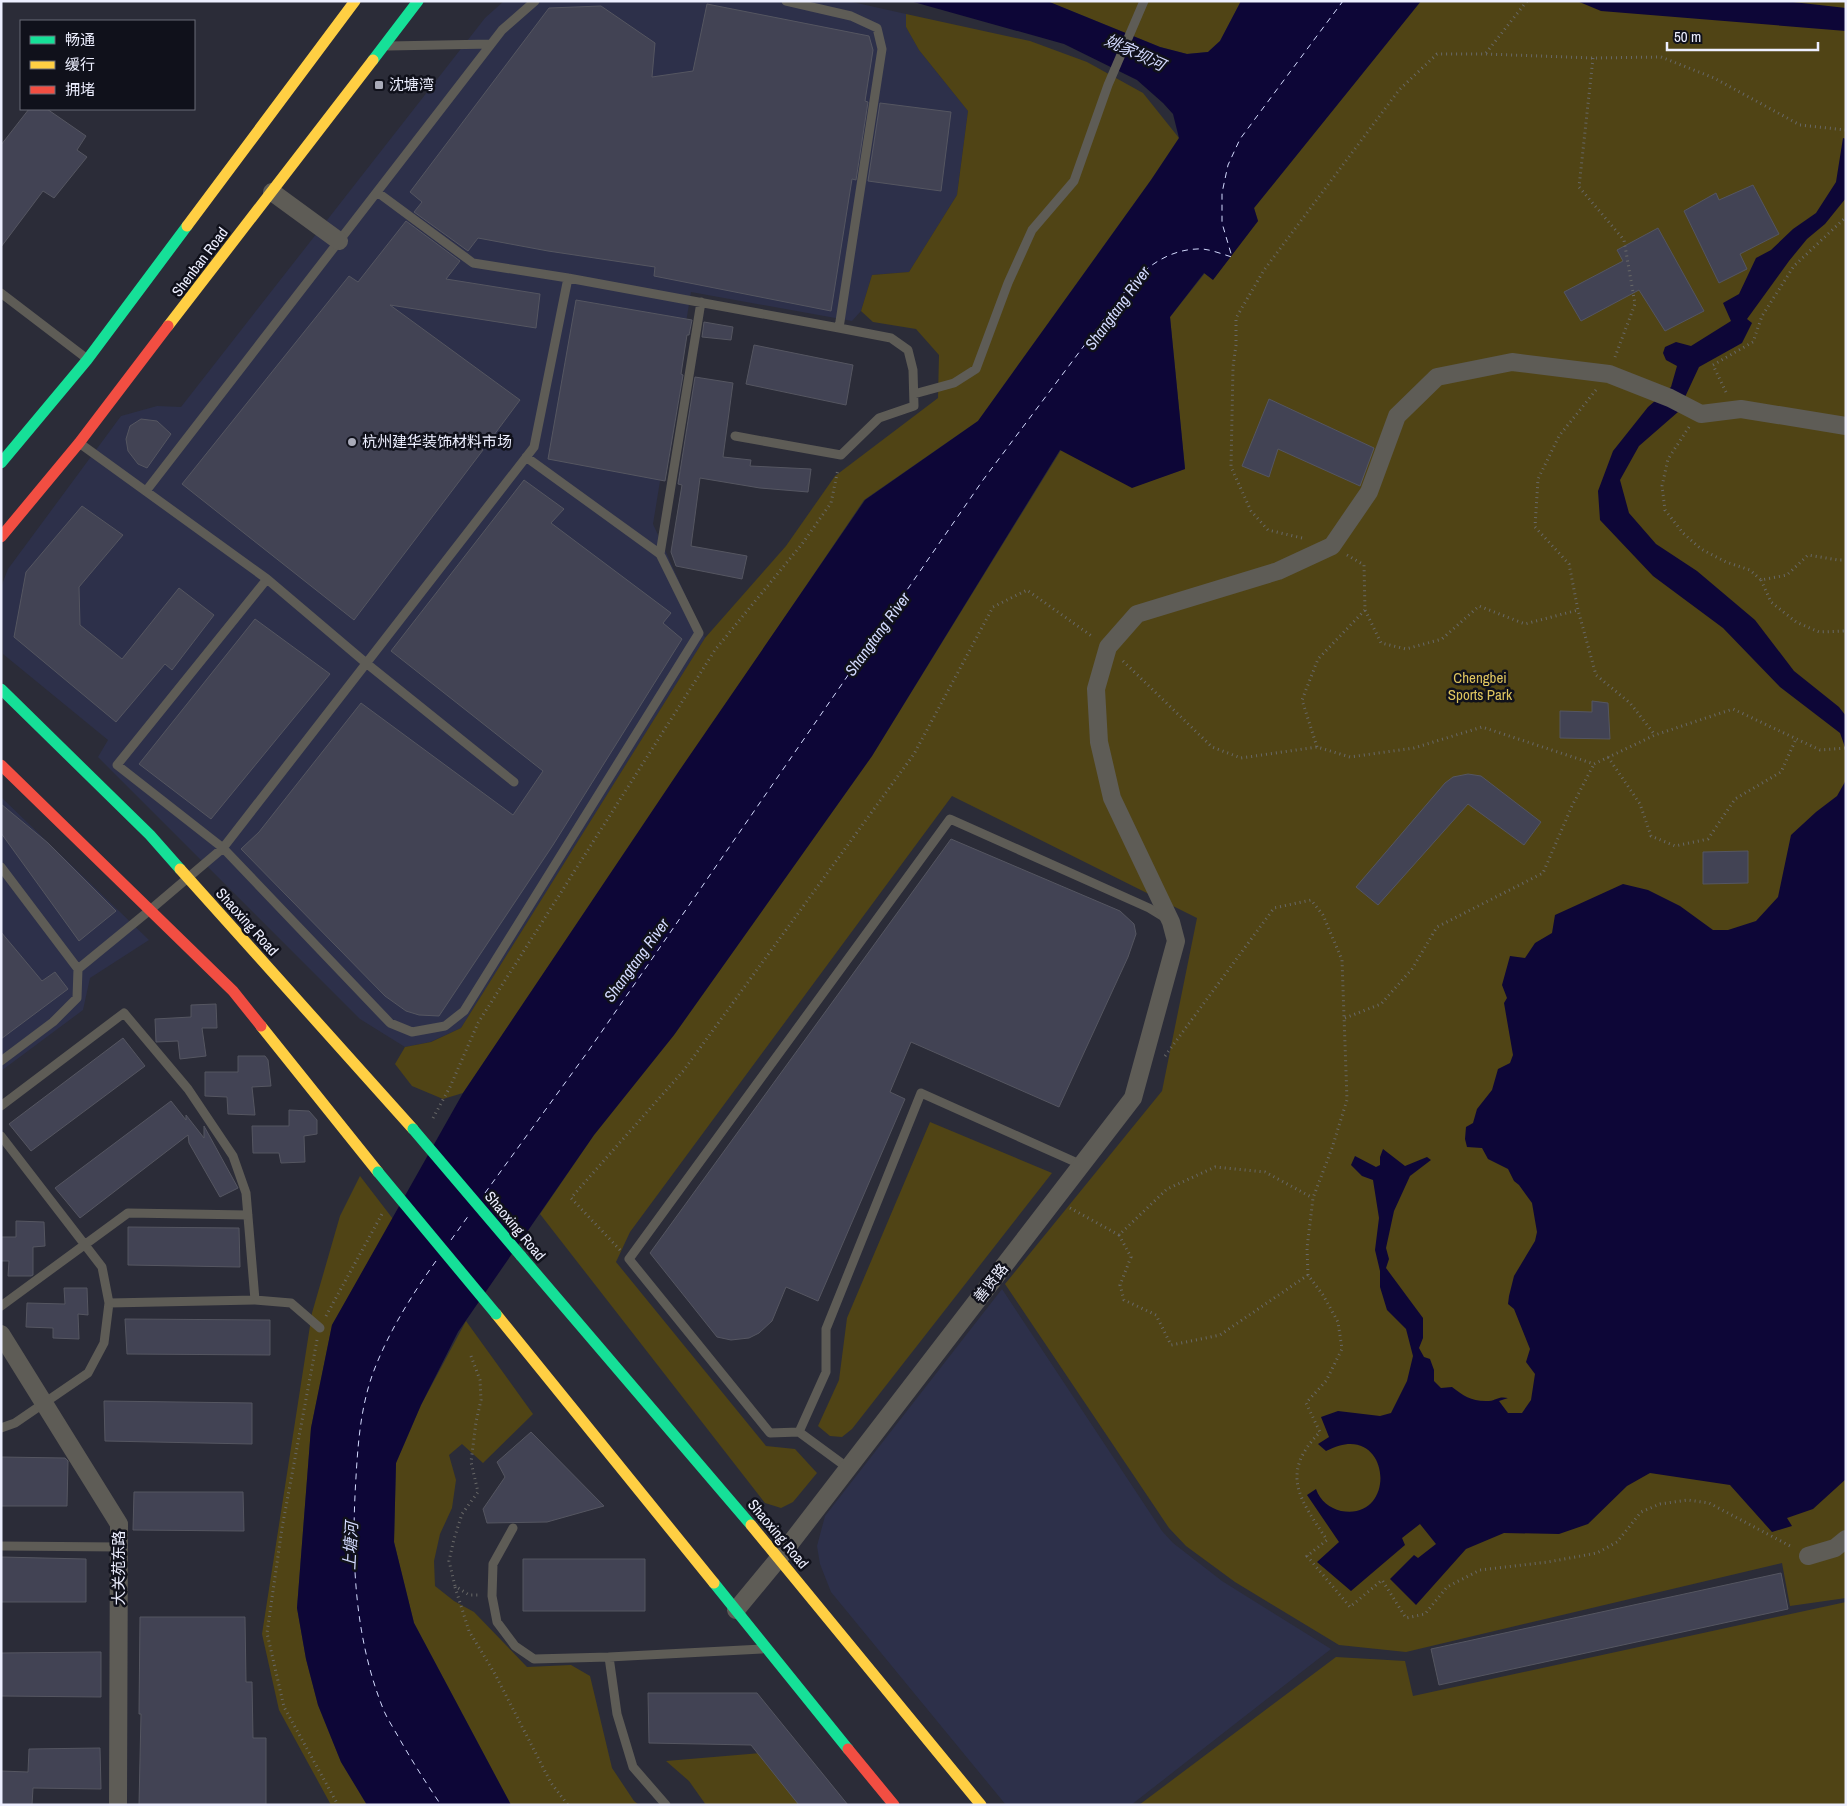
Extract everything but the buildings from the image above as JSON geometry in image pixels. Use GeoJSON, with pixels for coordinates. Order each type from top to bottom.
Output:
{"type":"FeatureCollection","features":[{"type":"Feature","properties":{"kind":"main road"},"geometry":{"type":"LineString","coordinates":[[1,463],[87,360],[355,1]]}},
{"type":"Feature","properties":{"kind":"main road","name":"Shenban Road"},"geometry":{"type":"LineString","coordinates":[[1,537],[79,443],[418,1]]}},
{"type":"Feature","properties":{"kind":"main road","name":"Shaoxing Road"},"geometry":{"type":"LineString","coordinates":[[1,689],[150,835],[413,1129],[779,1558],[981,1805]]}},
{"type":"Feature","properties":{"kind":"main road"},"geometry":{"type":"LineString","coordinates":[[1,765],[233,991],[378,1172],[496,1314],[894,1805]]}},
{"type":"Feature","properties":{"kind":"street"},"geometry":{"type":"LineString","coordinates":[[272,192],[339,241]]}},
{"type":"Feature","properties":{"kind":"street"},"geometry":{"type":"LineString","coordinates":[[1108,647],[1137,614],[1278,571],[1332,546],[1369,492],[1397,416],[1436,377],[1512,362],[1609,374],[1670,398],[1701,414],[1741,409],[1846,426]]}},
{"type":"Feature","properties":{"kind":"street","name":"善贤路"},"geometry":{"type":"LineString","coordinates":[[736,1610],[779,1558],[1133,1098],[1176,940],[1171,922],[1112,798],[1099,742],[1096,689],[1108,647]]}},
{"type":"Feature","properties":{"kind":"street","name":"大关苑东路"},"geometry":{"type":"LineString","coordinates":[[1,1334],[119,1524],[118,1805]]}},
{"type":"Feature","properties":{"kind":"street"},"geometry":{"type":"LineString","coordinates":[[1808,1556],[1835,1548],[1846,1539]]}},
{"type":"Feature","properties":{"kind":"lane"},"geometry":{"type":"LineString","coordinates":[[146,491],[502,30],[535,1]]}},
{"type":"Feature","properties":{"kind":"lane"},"geometry":{"type":"LineString","coordinates":[[786,1],[851,16],[877,28],[882,49],[839,328]]}},
{"type":"Feature","properties":{"kind":"lane"},"geometry":{"type":"LineString","coordinates":[[914,394],[954,383],[976,369],[1008,283],[1032,230],[1074,182],[1108,85],[1144,1]]}},
{"type":"Feature","properties":{"kind":"lane"},"geometry":{"type":"LineString","coordinates":[[384,46],[491,44]]}},
{"type":"Feature","properties":{"kind":"lane"},"geometry":{"type":"LineString","coordinates":[[377,192],[473,263],[568,278],[891,338],[908,350],[913,370],[914,406],[879,418],[841,455],[735,436]]}},
{"type":"Feature","properties":{"kind":"lane"},"geometry":{"type":"LineString","coordinates":[[78,969],[222,848],[534,447],[568,278]]}},
{"type":"Feature","properties":{"kind":"lane"},"geometry":{"type":"LineString","coordinates":[[1,292],[87,360]]}},
{"type":"Feature","properties":{"kind":"lane"},"geometry":{"type":"LineString","coordinates":[[660,554],[701,302]]}},
{"type":"Feature","properties":{"kind":"lane"},"geometry":{"type":"LineString","coordinates":[[79,443],[267,579],[366,663],[514,782]]}},
{"type":"Feature","properties":{"kind":"lane"},"geometry":{"type":"LineString","coordinates":[[267,579],[117,765],[222,848],[390,1023],[412,1032],[445,1026],[464,1011],[699,633],[660,554],[526,457]]}},
{"type":"Feature","properties":{"kind":"lane"},"geometry":{"type":"LineString","coordinates":[[848,1468],[799,1432],[770,1433],[629,1259],[950,819],[1149,908],[1171,922]]}},
{"type":"Feature","properties":{"kind":"lane"},"geometry":{"type":"LineString","coordinates":[[1,867],[78,969],[77,998],[52,1022],[1,1061]]}},
{"type":"Feature","properties":{"kind":"lane"},"geometry":{"type":"LineString","coordinates":[[1,1106],[124,1013],[188,1089],[233,1156],[246,1193],[255,1300]]}},
{"type":"Feature","properties":{"kind":"lane"},"geometry":{"type":"LineString","coordinates":[[799,1432],[826,1372],[826,1329],[922,1092],[1082,1165]]}},
{"type":"Feature","properties":{"kind":"lane"},"geometry":{"type":"LineString","coordinates":[[1,1136],[102,1267],[109,1303],[104,1343],[88,1374],[15,1423],[1,1428]]}},
{"type":"Feature","properties":{"kind":"lane"},"geometry":{"type":"LineString","coordinates":[[1,1306],[85,1247],[128,1213],[248,1215]]}},
{"type":"Feature","properties":{"kind":"lane"},"geometry":{"type":"LineString","coordinates":[[109,1303],[255,1300],[291,1304],[320,1328]]}},
{"type":"Feature","properties":{"kind":"lane"},"geometry":{"type":"LineString","coordinates":[[513,1528],[493,1564],[492,1596],[497,1622],[515,1646],[534,1659],[768,1649]]}},
{"type":"Feature","properties":{"kind":"lane"},"geometry":{"type":"LineString","coordinates":[[1,1546],[119,1547]]}},
{"type":"Feature","properties":{"kind":"lane"},"geometry":{"type":"LineString","coordinates":[[609,1657],[617,1714],[633,1766],[666,1805]]}},
{"type":"Feature","properties":{"kind":"path"},"geometry":{"type":"LineString","coordinates":[[1486,54],[1527,1]]}},
{"type":"Feature","properties":{"kind":"path"},"geometry":{"type":"LineString","coordinates":[[1578,610],[1525,624],[1480,606],[1442,638],[1406,649],[1381,642],[1365,610],[1364,564],[1332,546],[1268,530],[1251,511],[1231,467],[1236,318],[1264,270],[1399,90],[1436,54],[1593,58],[1661,57],[1714,78],[1800,125],[1846,130]]}},
{"type":"Feature","properties":{"kind":"path"},"geometry":{"type":"LineString","coordinates":[[1593,58],[1578,187],[1624,240],[1635,304],[1609,374],[1559,436],[1538,480],[1535,527],[1569,564],[1578,610],[1596,675],[1630,703],[1655,735]]}},
{"type":"Feature","properties":{"kind":"path"},"geometry":{"type":"LineString","coordinates":[[1741,409],[1725,391],[1713,365],[1753,342],[1762,316],[1794,266],[1846,217]]}},
{"type":"Feature","properties":{"kind":"path"},"geometry":{"type":"LineString","coordinates":[[1701,414],[1694,420],[1668,459],[1662,486],[1665,510],[1683,533],[1702,549],[1726,562],[1750,570],[1761,580],[1771,602],[1796,622],[1819,632],[1846,631]]}},
{"type":"Feature","properties":{"kind":"path"},"geometry":{"type":"LineString","coordinates":[[431,1121],[450,1086],[478,1023],[710,658],[802,544],[831,503],[841,455]]}},
{"type":"Feature","properties":{"kind":"path"},"geometry":{"type":"LineString","coordinates":[[1761,580],[1787,575],[1808,556],[1846,560]]}},
{"type":"Feature","properties":{"kind":"path"},"geometry":{"type":"LineString","coordinates":[[629,1259],[571,1198],[684,1070],[903,770],[914,754],[993,607],[1027,590],[1108,647],[1212,747],[1241,758],[1317,747],[1350,757],[1414,748],[1482,727],[1594,764]]}},
{"type":"Feature","properties":{"kind":"path"},"geometry":{"type":"LineString","coordinates":[[1317,747],[1302,700],[1318,659],[1365,610]]}},
{"type":"Feature","properties":{"kind":"path"},"geometry":{"type":"LineString","coordinates":[[1345,1018],[1381,1004],[1412,969],[1437,927],[1542,873],[1572,806],[1594,764],[1655,735],[1733,709],[1820,750],[1846,748]]}},
{"type":"Feature","properties":{"kind":"path"},"geometry":{"type":"LineString","coordinates":[[1608,757],[1640,804],[1651,836],[1675,846],[1708,839],[1735,799],[1781,772],[1796,739]]}},
{"type":"Feature","properties":{"kind":"path"},"geometry":{"type":"LineString","coordinates":[[1163,1059],[1274,908],[1311,900],[1323,915],[1342,960],[1347,1100],[1332,1148],[1313,1198],[1307,1248],[1308,1275],[1323,1295],[1338,1322],[1342,1349],[1326,1380],[1306,1403],[1320,1432],[1308,1444],[1300,1457],[1297,1484],[1300,1496],[1327,1540],[1307,1556],[1350,1606],[1382,1580],[1406,1618],[1426,1614],[1447,1587],[1480,1570],[1548,1562],[1598,1553],[1617,1542],[1641,1512],[1660,1504],[1688,1500],[1709,1503],[1808,1556]]}},
{"type":"Feature","properties":{"kind":"path"},"geometry":{"type":"LineString","coordinates":[[1119,1234],[1167,1189],[1215,1167],[1265,1172],[1313,1198]]}},
{"type":"Feature","properties":{"kind":"path"},"geometry":{"type":"LineString","coordinates":[[1055,1200],[1119,1234],[1132,1257],[1120,1285],[1124,1300],[1156,1315],[1171,1345],[1220,1335],[1308,1275]]}},
{"type":"Feature","properties":{"kind":"path"},"geometry":{"type":"LineString","coordinates":[[338,1805],[284,1707],[267,1633],[282,1528],[320,1328],[385,1208]]}},
{"type":"Feature","properties":{"kind":"path"},"geometry":{"type":"LineString","coordinates":[[471,1356],[480,1380],[481,1400],[471,1462],[478,1492],[462,1514],[449,1561],[469,1631],[495,1674],[551,1783],[568,1805]]}},
{"type":"Feature","properties":{"kind":"path"},"geometry":{"type":"LineString","coordinates":[[455,1586],[469,1595],[492,1596]]}},
{"type":"Feature","properties":{"kind":"shaded area"},"geometry":{"type":"Polygon","coordinates":[[[504,1],[848,1],[906,14],[906,27],[919,50],[968,111],[957,195],[909,272],[872,275],[861,311],[852,321],[691,292],[653,524],[705,638],[461,1028],[430,1042],[405,1047],[360,1019],[98,757],[108,740],[3,654],[1,587],[8,569],[121,416],[157,406],[181,407],[485,18],[504,1]]]}},
{"type":"Feature","properties":{"kind":"shaded area"},"geometry":{"type":"Polygon","coordinates":[[[1,797],[149,940],[90,978],[83,1010],[1,1071],[1,797]]]}},
{"type":"Feature","properties":{"kind":"shaded area"},"geometry":{"type":"Polygon","coordinates":[[[1002,1289],[1162,1531],[1173,1543],[1222,1581],[1331,1649],[1131,1805],[1006,1805],[831,1592],[820,1564],[817,1546],[825,1516],[1002,1289]]]}},
{"type":"Feature","properties":{"kind":"green space"},"geometry":{"type":"Polygon","coordinates":[[[1047,1],[1241,1],[1220,41],[1208,52],[1187,54],[1160,47],[1047,1]]]}},
{"type":"Feature","properties":{"kind":"green space","name":"Chengbei Sports Park"},"geometry":{"type":"Polygon","coordinates":[[[1421,1],[1846,1],[1846,1598],[1790,1606],[1782,1563],[1406,1652],[1339,1645],[1235,1582],[1186,1546],[1169,1528],[1005,1284],[1162,1091],[1197,918],[952,796],[630,1232],[616,1262],[766,1446],[795,1449],[817,1473],[793,1502],[781,1508],[765,1503],[540,1214],[594,1135],[674,1035],[872,756],[1061,450],[1132,487],[1185,469],[1170,317],[1205,273],[1213,279],[1258,221],[1254,208],[1421,1]]]}},
{"type":"Feature","properties":{"kind":"green space"},"geometry":{"type":"Polygon","coordinates":[[[906,14],[1030,41],[1087,62],[1143,93],[1179,138],[978,421],[864,500],[463,1093],[443,1099],[412,1086],[395,1064],[405,1047],[431,1042],[461,1028],[705,638],[786,546],[835,476],[938,398],[939,355],[916,329],[873,322],[861,311],[872,275],[909,272],[957,195],[968,111],[919,50],[906,27],[906,14]]]}},
{"type":"Feature","properties":{"kind":"green space"},"geometry":{"type":"Polygon","coordinates":[[[930,1122],[1052,1173],[852,1429],[842,1437],[830,1436],[818,1426],[839,1380],[847,1318],[930,1122]]]}},
{"type":"Feature","properties":{"kind":"green space"},"geometry":{"type":"Polygon","coordinates":[[[360,1176],[393,1219],[332,1325],[311,1428],[297,1608],[306,1659],[318,1705],[341,1762],[367,1805],[331,1805],[279,1710],[262,1634],[312,1313],[340,1216],[360,1176]]]}},
{"type":"Feature","properties":{"kind":"green space"},"geometry":{"type":"Polygon","coordinates":[[[466,1321],[533,1414],[483,1463],[462,1444],[449,1455],[456,1480],[452,1508],[440,1534],[434,1561],[435,1586],[454,1601],[474,1612],[527,1667],[571,1665],[590,1676],[612,1768],[634,1801],[639,1805],[511,1805],[414,1623],[394,1542],[396,1463],[421,1405],[466,1321]]]}},
{"type":"Feature","properties":{"kind":"green space"},"geometry":{"type":"Polygon","coordinates":[[[1846,1602],[1846,1805],[1139,1805],[1336,1657],[1405,1661],[1413,1696],[1846,1602]]]}},
{"type":"Feature","properties":{"kind":"green space"},"geometry":{"type":"Polygon","coordinates":[[[774,1752],[817,1805],[706,1805],[689,1781],[666,1761],[774,1752]]]}},
{"type":"Feature","properties":{"kind":"water"},"geometry":{"type":"Polygon","coordinates":[[[910,1],[1047,1],[1160,47],[1187,54],[1208,52],[1220,41],[1241,1],[1421,1],[1254,208],[1258,221],[1213,280],[1204,273],[1170,317],[1185,469],[1132,488],[1060,450],[872,756],[674,1035],[594,1135],[458,1332],[421,1405],[396,1463],[394,1542],[414,1623],[511,1805],[367,1805],[341,1762],[318,1705],[306,1659],[297,1608],[311,1428],[332,1325],[463,1093],[679,771],[865,500],[978,421],[1179,138],[1173,114],[1137,80],[1064,44],[910,1]]]}},
{"type":"Feature","properties":{"kind":"water"},"geometry":{"type":"Polygon","coordinates":[[[1577,1],[1784,1],[1846,8],[1846,31],[1601,11],[1577,1]]]}},
{"type":"Feature","properties":{"kind":"water"},"geometry":{"type":"Polygon","coordinates":[[[1843,138],[1846,139],[1846,198],[1825,224],[1807,239],[1789,261],[1747,319],[1752,323],[1742,343],[1699,367],[1678,412],[1639,446],[1620,480],[1629,513],[1656,544],[1697,571],[1755,620],[1794,671],[1839,707],[1846,716],[1846,750],[1840,733],[1780,687],[1723,628],[1653,576],[1600,520],[1598,491],[1613,451],[1648,407],[1671,387],[1677,366],[1666,360],[1663,353],[1665,347],[1676,342],[1691,346],[1731,321],[1723,303],[1739,294],[1756,258],[1771,250],[1793,229],[1816,213],[1836,182],[1843,138]]]}},
{"type":"Feature","properties":{"kind":"water"},"geometry":{"type":"Polygon","coordinates":[[[1846,780],[1846,1479],[1813,1509],[1787,1518],[1792,1526],[1772,1532],[1730,1485],[1650,1473],[1627,1486],[1588,1524],[1559,1534],[1504,1533],[1466,1549],[1416,1605],[1390,1579],[1414,1555],[1418,1558],[1436,1544],[1420,1524],[1402,1538],[1405,1545],[1351,1591],[1317,1562],[1339,1542],[1307,1495],[1316,1489],[1323,1500],[1333,1508],[1341,1511],[1360,1510],[1373,1501],[1379,1488],[1380,1472],[1375,1458],[1364,1447],[1348,1444],[1326,1451],[1318,1444],[1329,1437],[1321,1417],[1338,1411],[1380,1416],[1391,1413],[1407,1381],[1413,1356],[1406,1329],[1387,1310],[1380,1287],[1380,1271],[1375,1250],[1379,1218],[1373,1180],[1362,1176],[1351,1165],[1355,1156],[1376,1167],[1380,1165],[1383,1149],[1405,1166],[1427,1157],[1431,1160],[1410,1176],[1394,1211],[1386,1248],[1389,1259],[1386,1268],[1423,1318],[1423,1338],[1419,1348],[1424,1357],[1430,1359],[1434,1370],[1434,1381],[1441,1388],[1452,1387],[1464,1396],[1473,1399],[1489,1401],[1508,1398],[1499,1401],[1508,1413],[1522,1413],[1531,1400],[1535,1374],[1526,1362],[1530,1349],[1514,1309],[1508,1304],[1514,1276],[1535,1241],[1537,1232],[1532,1203],[1514,1181],[1508,1169],[1488,1159],[1482,1148],[1467,1147],[1465,1139],[1466,1127],[1473,1123],[1477,1109],[1492,1090],[1498,1069],[1510,1063],[1513,1055],[1504,1003],[1507,998],[1502,985],[1510,956],[1525,958],[1535,943],[1552,933],[1555,915],[1623,884],[1648,890],[1680,906],[1713,930],[1728,930],[1756,921],[1778,897],[1791,835],[1837,796],[1846,780]]]}},
{"type":"Feature","properties":{"kind":"ferry route"},"geometry":{"type":"LineString","coordinates":[[485,1193],[589,1050],[983,480],[1129,286],[1159,260],[1177,252],[1201,249],[1232,257],[1222,223],[1222,193],[1228,165],[1240,139],[1343,1]]}},
{"type":"Feature","properties":{"kind":"ferry route"},"geometry":{"type":"LineString","coordinates":[[451,1240],[469,1215]]}},
{"type":"Feature","properties":{"kind":"ferry route"},"geometry":{"type":"LineString","coordinates":[[436,1261],[393,1329],[379,1358],[369,1386],[359,1437],[354,1537],[357,1596],[361,1626],[374,1683],[387,1718],[441,1805]]}},
{"type":"Feature","properties":{"kind":"traffic: fast"},"geometry":{"type":"LineString","coordinates":[[373,60],[418,1]]}},
{"type":"Feature","properties":{"kind":"traffic: fast"},"geometry":{"type":"LineString","coordinates":[[1,463],[87,360],[187,226]]}},
{"type":"Feature","properties":{"kind":"traffic: fast"},"geometry":{"type":"LineString","coordinates":[[1,689],[150,835],[180,869]]}},
{"type":"Feature","properties":{"kind":"traffic: fast"},"geometry":{"type":"LineString","coordinates":[[413,1129],[521,1256]]}},
{"type":"Feature","properties":{"kind":"traffic: fast"},"geometry":{"type":"LineString","coordinates":[[378,1172],[496,1314]]}},
{"type":"Feature","properties":{"kind":"traffic: fast"},"geometry":{"type":"LineString","coordinates":[[521,1256],[751,1525]]}},
{"type":"Feature","properties":{"kind":"traffic: fast"},"geometry":{"type":"LineString","coordinates":[[714,1583],[848,1749]]}},
{"type":"Feature","properties":{"kind":"traffic: slow"},"geometry":{"type":"LineString","coordinates":[[187,226],[355,1]]}},
{"type":"Feature","properties":{"kind":"traffic: slow"},"geometry":{"type":"LineString","coordinates":[[168,326],[373,60]]}},
{"type":"Feature","properties":{"kind":"traffic: slow"},"geometry":{"type":"LineString","coordinates":[[180,869],[413,1129]]}},
{"type":"Feature","properties":{"kind":"traffic: slow"},"geometry":{"type":"LineString","coordinates":[[261,1026],[378,1172]]}},
{"type":"Feature","properties":{"kind":"traffic: slow"},"geometry":{"type":"LineString","coordinates":[[496,1314],[714,1583]]}},
{"type":"Feature","properties":{"kind":"traffic: slow"},"geometry":{"type":"LineString","coordinates":[[751,1525],[981,1805]]}},
{"type":"Feature","properties":{"kind":"traffic: jam"},"geometry":{"type":"LineString","coordinates":[[1,537],[79,443],[168,326]]}},
{"type":"Feature","properties":{"kind":"traffic: jam"},"geometry":{"type":"LineString","coordinates":[[1,765],[233,991],[261,1026]]}},
{"type":"Feature","properties":{"kind":"traffic: jam"},"geometry":{"type":"LineString","coordinates":[[848,1749],[894,1805]]}},
{"type":"Feature","properties":{"kind":"place","name":"沈塘湾"},"geometry":{"type":"Point","coordinates":[379,85]}},
{"type":"Feature","properties":{"kind":"place","name":"杭州建华装饰材料市场"},"geometry":{"type":"Point","coordinates":[352,442]}},
{"type":"Feature","properties":{"kind":"water label","name":"姚家坝河"},"geometry":{"type":"Point","coordinates":[1135,52]}},
{"type":"Feature","properties":{"kind":"water label","name":"Shangtang River"},"geometry":{"type":"Point","coordinates":[1117,308]}},
{"type":"Feature","properties":{"kind":"water label","name":"Shangtang River"},"geometry":{"type":"Point","coordinates":[877,634]}},
{"type":"Feature","properties":{"kind":"water label","name":"Shangtang River"},"geometry":{"type":"Point","coordinates":[636,960]}},
{"type":"Feature","properties":{"kind":"water label","name":"上塘河"},"geometry":{"type":"Point","coordinates":[350,1546]}}]}
